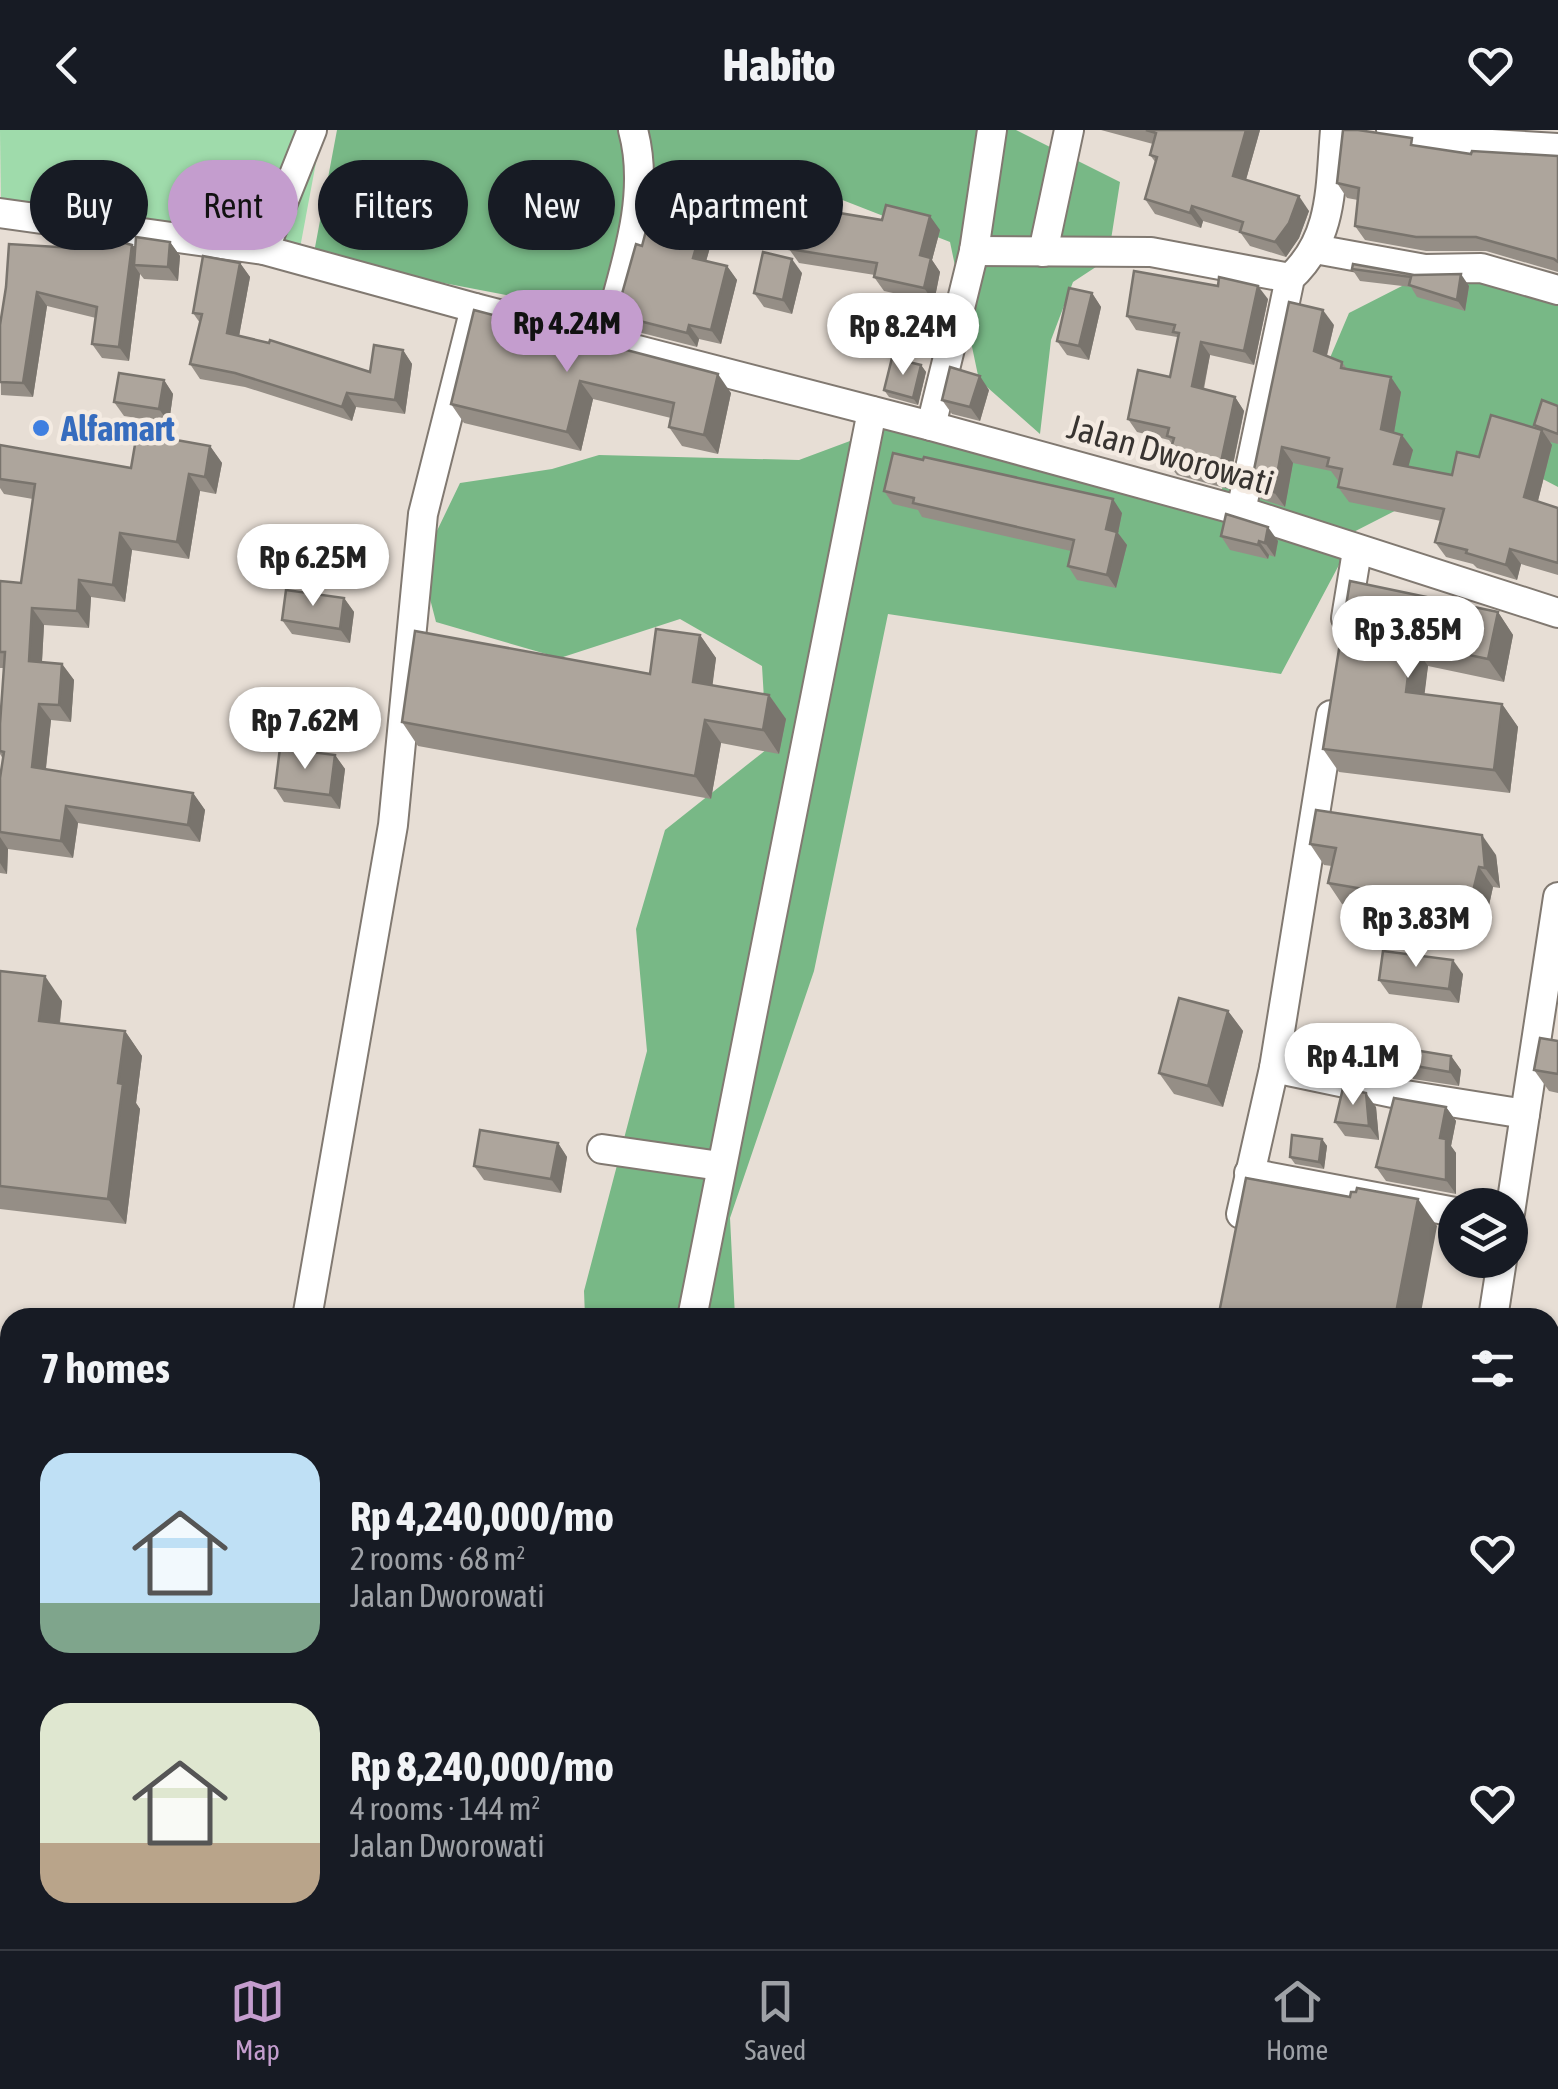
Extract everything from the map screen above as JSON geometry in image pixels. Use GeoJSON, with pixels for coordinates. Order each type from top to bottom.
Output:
{"type":"FeatureCollection","features":[{"type":"Feature","properties":{"kind":"street"},"geometry":{"type":"LineString","coordinates":[[298,165],[312,130]]}},
{"type":"Feature","properties":{"kind":"street"},"geometry":{"type":"LineString","coordinates":[[604,341],[628,251],[641,178],[633,130]]}},
{"type":"Feature","properties":{"kind":"street"},"geometry":{"type":"LineString","coordinates":[[931,426],[974,251],[992,130]]}},
{"type":"Feature","properties":{"kind":"street"},"geometry":{"type":"LineString","coordinates":[[1043,252],[1069,130]]}},
{"type":"Feature","properties":{"kind":"street"},"geometry":{"type":"LineString","coordinates":[[1241,511],[1290,278],[1316,249],[1328,206],[1335,130]]}},
{"type":"Feature","properties":{"kind":"street"},"geometry":{"type":"LineString","coordinates":[[1391,130],[1475,143],[1557,144]]}},
{"type":"Feature","properties":{"kind":"street","name":"Jalan Dworowati"},"geometry":{"type":"LineString","coordinates":[[0,213],[168,237]]}},
{"type":"Feature","properties":{"kind":"street"},"geometry":{"type":"LineString","coordinates":[[1316,249],[1426,269],[1481,268],[1558,290]]}},
{"type":"Feature","properties":{"kind":"street","name":"Jalan Dworowati"},"geometry":{"type":"LineString","coordinates":[[264,250],[1241,511],[1558,613]]}},
{"type":"Feature","properties":{"kind":"street"},"geometry":{"type":"LineString","coordinates":[[974,251],[1151,252],[1290,278]]}},
{"type":"Feature","properties":{"kind":"street"},"geometry":{"type":"LineString","coordinates":[[310,1308],[393,825],[423,514],[474,308]]}},
{"type":"Feature","properties":{"kind":"street"},"geometry":{"type":"LineString","coordinates":[[694,1308],[872,411]]}},
{"type":"Feature","properties":{"kind":"street"},"geometry":{"type":"LineString","coordinates":[[1342,646],[1357,550]]}},
{"type":"Feature","properties":{"kind":"street"},"geometry":{"type":"LineString","coordinates":[[1235,1245],[1274,1068],[1336,685]]}},
{"type":"Feature","properties":{"kind":"street"},"geometry":{"type":"LineString","coordinates":[[1514,1188],[1558,897]]}},
{"type":"Feature","properties":{"kind":"street"},"geometry":{"type":"LineString","coordinates":[[1274,1068],[1393,1093],[1525,1114]]}},
{"type":"Feature","properties":{"kind":"street"},"geometry":{"type":"LineString","coordinates":[[602,1148],[720,1166]]}},
{"type":"Feature","properties":{"kind":"street"},"geometry":{"type":"LineString","coordinates":[[1249,1173],[1438,1209]]}},
{"type":"Feature","properties":{"kind":"street"},"geometry":{"type":"LineString","coordinates":[[1495,1308],[1499,1278]]}},
{"type":"Feature","properties":{"kind":"green space"},"geometry":{"type":"Polygon","coordinates":[[[0,130],[322,130],[300,248],[298,160],[168,160],[168,228],[148,225],[148,160],[30,160],[30,207],[1,203],[0,130]]]}},
{"type":"Feature","properties":{"kind":"green space"},"geometry":{"type":"Polygon","coordinates":[[[337,130],[1016,130],[1120,182],[1108,259],[1073,282],[1051,340],[1040,434],[979,380],[950,242],[843,200],[843,160],[635,160],[635,239],[594,312],[313,258],[318,231],[318,250],[468,250],[468,160],[331,160],[337,130]]]}},
{"type":"Feature","properties":{"kind":"green space"},"geometry":{"type":"Polygon","coordinates":[[[1453,260],[1558,298],[1558,487],[1516,465],[1424,496],[1334,542],[1348,548],[1281,674],[888,614],[814,971],[730,1218],[735,1308],[585,1308],[584,1291],[647,1051],[636,929],[665,830],[767,749],[762,666],[680,619],[560,658],[436,622],[421,564],[460,483],[552,469],[599,455],[799,460],[909,419],[1215,502],[1235,464],[1285,464],[1349,313],[1453,260]]]}},
{"type":"Feature","properties":{"kind":"building"},"geometry":{"type":"Polygon","coordinates":[[[1146,130],[1246,130],[1233,176],[1299,196],[1289,223],[1275,242],[1240,232],[1243,222],[1192,206],[1190,213],[1145,199],[1157,157],[1150,155],[1156,133],[1146,130]]]}},
{"type":"Feature","properties":{"kind":"building"},"geometry":{"type":"Polygon","coordinates":[[[1343,130],[1412,138],[1411,145],[1471,154],[1472,151],[1558,156],[1558,262],[1476,237],[1416,237],[1355,226],[1359,188],[1337,183],[1343,130]]]}},
{"type":"Feature","properties":{"kind":"building"},"geometry":{"type":"Polygon","coordinates":[[[886,205],[930,216],[920,255],[931,258],[924,288],[874,277],[877,263],[795,250],[843,250],[843,214],[882,220],[886,205]]]}},
{"type":"Feature","properties":{"kind":"building"},"geometry":{"type":"Polygon","coordinates":[[[148,239],[168,242],[168,267],[134,265],[135,250],[148,250],[148,239]]]}},
{"type":"Feature","properties":{"kind":"building"},"geometry":{"type":"Polygon","coordinates":[[[9,244],[30,245],[30,250],[131,250],[119,347],[92,344],[97,307],[37,292],[23,383],[0,382],[0,325],[9,244]]]}},
{"type":"Feature","properties":{"kind":"building"},"geometry":{"type":"Polygon","coordinates":[[[635,248],[695,250],[693,258],[727,266],[711,330],[689,325],[687,333],[616,315],[635,248]]]}},
{"type":"Feature","properties":{"kind":"building"},"geometry":{"type":"Polygon","coordinates":[[[763,252],[792,259],[783,300],[754,293],[763,252]]]}},
{"type":"Feature","properties":{"kind":"building"},"geometry":{"type":"Polygon","coordinates":[[[203,256],[240,263],[227,333],[269,343],[270,340],[370,372],[374,345],[403,350],[395,400],[347,393],[342,407],[235,373],[190,364],[202,314],[193,313],[203,256]]]}},
{"type":"Feature","properties":{"kind":"building"},"geometry":{"type":"Polygon","coordinates":[[[1353,264],[1414,275],[1461,274],[1457,300],[1409,285],[1411,277],[1352,269],[1353,264]]]}},
{"type":"Feature","properties":{"kind":"building"},"geometry":{"type":"Polygon","coordinates":[[[1134,271],[1218,286],[1219,277],[1258,286],[1244,351],[1201,342],[1192,386],[1235,397],[1218,476],[1167,462],[1174,438],[1167,436],[1169,428],[1128,419],[1138,370],[1170,377],[1179,333],[1173,332],[1175,325],[1127,316],[1134,271]]]}},
{"type":"Feature","properties":{"kind":"building"},"geometry":{"type":"Polygon","coordinates":[[[1069,288],[1092,293],[1079,346],[1057,341],[1069,288]]]}},
{"type":"Feature","properties":{"kind":"building"},"geometry":{"type":"Polygon","coordinates":[[[1289,302],[1323,310],[1314,351],[1342,362],[1341,368],[1391,377],[1381,429],[1402,435],[1394,464],[1452,475],[1457,452],[1479,457],[1491,415],[1542,430],[1524,497],[1558,508],[1558,563],[1510,549],[1506,565],[1435,542],[1444,509],[1338,487],[1342,469],[1327,466],[1329,458],[1282,447],[1274,492],[1251,484],[1289,302]]]}},
{"type":"Feature","properties":{"kind":"building"},"geometry":{"type":"Polygon","coordinates":[[[474,310],[718,374],[704,435],[669,427],[674,403],[580,381],[567,432],[451,404],[474,310]]]}},
{"type":"Feature","properties":{"kind":"building"},"geometry":{"type":"Polygon","coordinates":[[[892,358],[921,365],[913,398],[884,390],[892,358]]]}},
{"type":"Feature","properties":{"kind":"building"},"geometry":{"type":"Polygon","coordinates":[[[950,367],[980,376],[970,407],[942,400],[950,367]]]}},
{"type":"Feature","properties":{"kind":"building"},"geometry":{"type":"Polygon","coordinates":[[[119,373],[164,380],[159,409],[114,402],[119,373]]]}},
{"type":"Feature","properties":{"kind":"building"},"geometry":{"type":"Polygon","coordinates":[[[1542,400],[1558,406],[1558,434],[1534,425],[1542,400]]]}},
{"type":"Feature","properties":{"kind":"building"},"geometry":{"type":"Polygon","coordinates":[[[137,433],[210,446],[205,477],[189,474],[177,542],[120,533],[113,585],[79,580],[77,611],[32,608],[29,661],[62,664],[59,705],[39,704],[32,767],[193,793],[188,825],[66,806],[61,841],[0,832],[5,652],[0,652],[0,581],[21,583],[35,484],[0,479],[0,445],[131,468],[137,433]]]}},
{"type":"Feature","properties":{"kind":"building"},"geometry":{"type":"Polygon","coordinates":[[[893,453],[1113,499],[1106,529],[1117,532],[1107,575],[1068,566],[1074,540],[913,503],[914,498],[884,491],[893,453]]]}},
{"type":"Feature","properties":{"kind":"building"},"geometry":{"type":"Polygon","coordinates":[[[1226,514],[1268,527],[1265,543],[1259,541],[1258,545],[1221,536],[1226,514]]]}},
{"type":"Feature","properties":{"kind":"building"},"geometry":{"type":"Polygon","coordinates":[[[1350,581],[1498,612],[1488,659],[1412,643],[1406,692],[1502,704],[1494,770],[1323,749],[1350,581]]]}},
{"type":"Feature","properties":{"kind":"building"},"geometry":{"type":"Polygon","coordinates":[[[286,590],[344,598],[340,629],[282,620],[286,590]]]}},
{"type":"Feature","properties":{"kind":"building"},"geometry":{"type":"Polygon","coordinates":[[[656,629],[700,635],[693,682],[769,695],[763,730],[705,720],[695,776],[402,722],[415,631],[650,674],[656,629]]]}},
{"type":"Feature","properties":{"kind":"building"},"geometry":{"type":"Polygon","coordinates":[[[280,748],[335,755],[330,795],[275,788],[280,748]]]}},
{"type":"Feature","properties":{"kind":"building"},"geometry":{"type":"Polygon","coordinates":[[[1316,810],[1482,835],[1485,868],[1479,867],[1469,907],[1328,883],[1336,848],[1310,844],[1316,810]]]}},
{"type":"Feature","properties":{"kind":"building"},"geometry":{"type":"Polygon","coordinates":[[[1383,951],[1453,960],[1449,989],[1379,980],[1383,951]]]}},
{"type":"Feature","properties":{"kind":"building"},"geometry":{"type":"Polygon","coordinates":[[[0,971],[45,976],[39,1021],[125,1031],[118,1083],[123,1084],[108,1199],[0,1186],[0,971]]]}},
{"type":"Feature","properties":{"kind":"building"},"geometry":{"type":"Polygon","coordinates":[[[1179,998],[1228,1011],[1208,1086],[1159,1073],[1179,998]]]}},
{"type":"Feature","properties":{"kind":"building"},"geometry":{"type":"Polygon","coordinates":[[[1356,1034],[1360,1034],[1362,1057],[1315,1047],[1317,1038],[1354,1045],[1356,1034]]]}},
{"type":"Feature","properties":{"kind":"building"},"geometry":{"type":"Polygon","coordinates":[[[1540,1038],[1558,1041],[1558,1074],[1534,1070],[1540,1038]]]}},
{"type":"Feature","properties":{"kind":"building"},"geometry":{"type":"Polygon","coordinates":[[[1408,1049],[1451,1056],[1450,1072],[1404,1064],[1408,1049]]]}},
{"type":"Feature","properties":{"kind":"building"},"geometry":{"type":"Polygon","coordinates":[[[1343,1088],[1366,1093],[1369,1126],[1335,1122],[1343,1088]]]}},
{"type":"Feature","properties":{"kind":"building"},"geometry":{"type":"Polygon","coordinates":[[[1394,1098],[1446,1107],[1440,1138],[1446,1139],[1446,1180],[1376,1167],[1394,1098]]]}},
{"type":"Feature","properties":{"kind":"building"},"geometry":{"type":"Polygon","coordinates":[[[480,1130],[558,1143],[551,1179],[474,1166],[480,1130]]]}},
{"type":"Feature","properties":{"kind":"building"},"geometry":{"type":"Polygon","coordinates":[[[1292,1135],[1322,1139],[1319,1162],[1290,1157],[1292,1135]]]}},
{"type":"Feature","properties":{"kind":"building"},"geometry":{"type":"Polygon","coordinates":[[[1246,1178],[1350,1197],[1357,1188],[1418,1199],[1397,1308],[1220,1308],[1246,1178]]]}},
{"type":"Feature","properties":{"kind":"place","name":"Alfamart"},"geometry":{"type":"Point","coordinates":[41,428]}}]}
